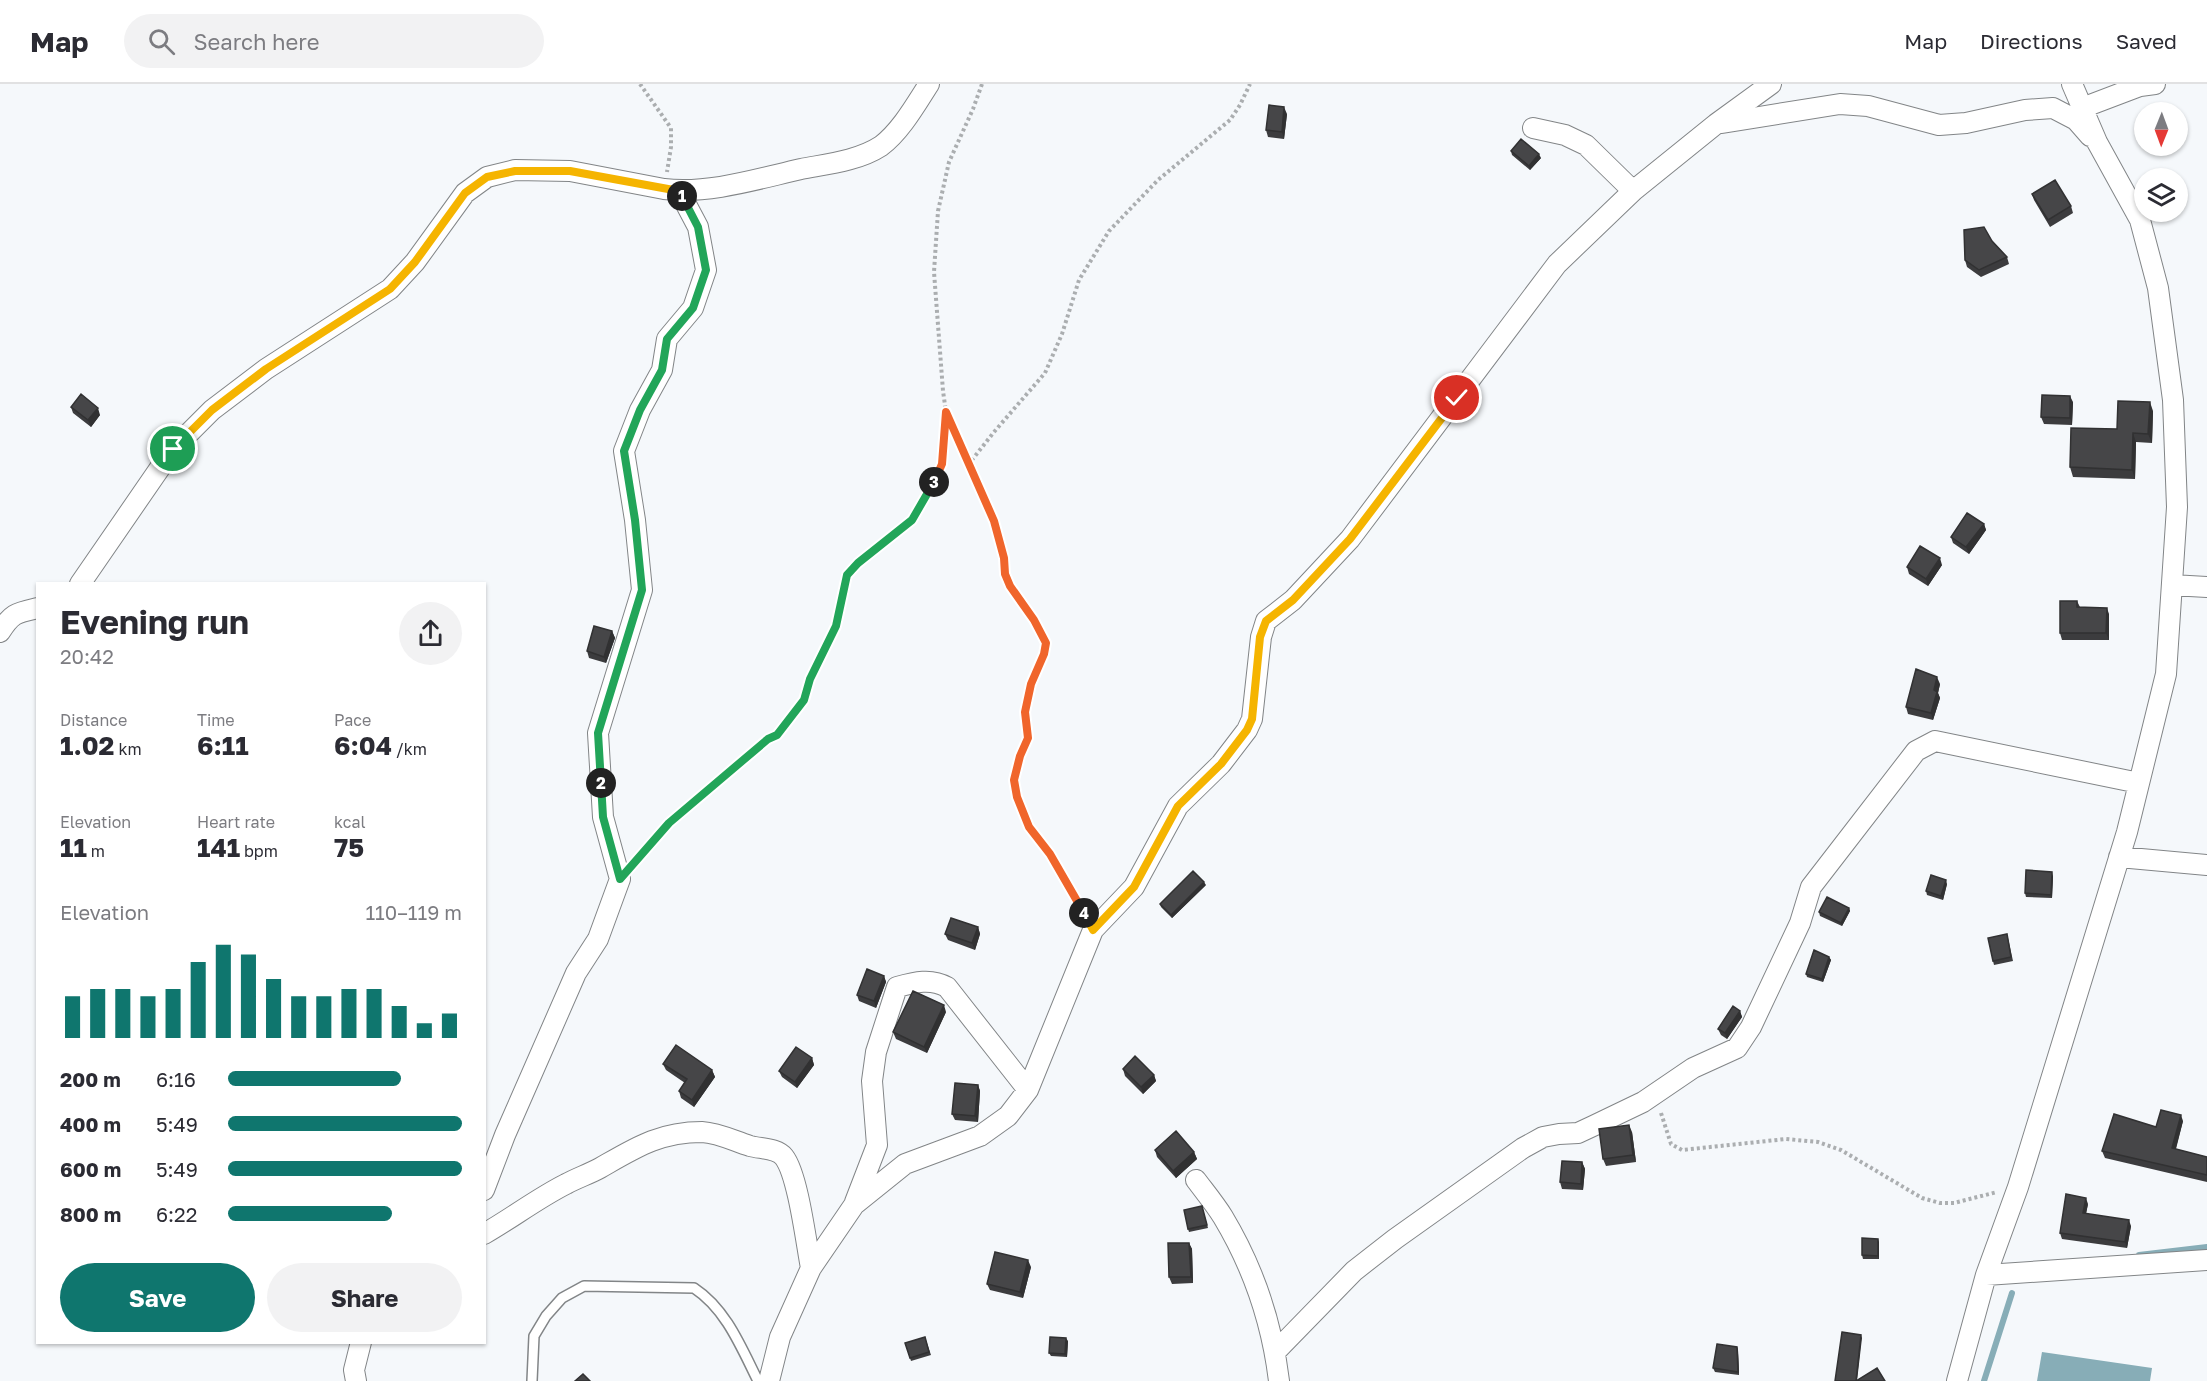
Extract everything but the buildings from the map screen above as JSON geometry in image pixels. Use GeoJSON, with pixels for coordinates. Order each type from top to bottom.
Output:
{"type":"FeatureCollection","features":[{"type":"Feature","properties":{"kind":"street"},"geometry":{"type":"LineString","coordinates":[[81,582],[173,449],[212,410],[266,369],[390,289],[415,262],[465,193],[487,177],[515,171],[570,171],[672,190],[713,188],[856,157],[880,146],[896,130],[929,84]]}},
{"type":"Feature","properties":{"kind":"street"},"geometry":{"type":"LineString","coordinates":[[854,1205],[905,1164],[980,1136],[1008,1116],[1028,1090],[1093,930],[1134,887],[1178,806],[1221,764],[1247,730],[1252,719],[1260,637],[1266,621],[1293,600],[1350,539],[1557,264],[1632,191],[1716,124],[1771,84]]}},
{"type":"Feature","properties":{"kind":"street"},"geometry":{"type":"LineString","coordinates":[[1957,1381],[1986,1275],[2018,1186],[2119,857],[2166,674],[2177,507],[2173,412],[2158,288],[2140,220],[2097,142],[2072,84]]}},
{"type":"Feature","properties":{"kind":"street"},"geometry":{"type":"LineString","coordinates":[[2082,108],[2140,86],[2155,84]]}},
{"type":"Feature","properties":{"kind":"street"},"geometry":{"type":"LineString","coordinates":[[1716,124],[1840,104],[1868,106],[1939,125],[1966,123],[2025,110],[2053,108],[2076,120],[2097,142]]}},
{"type":"Feature","properties":{"kind":"street"},"geometry":{"type":"LineString","coordinates":[[1533,128],[1565,135],[1586,145],[1632,191]]}},
{"type":"Feature","properties":{"kind":"street"},"geometry":{"type":"LineString","coordinates":[[486,1185],[505,1135],[572,983],[598,939],[620,879],[603,817],[598,733],[642,590],[635,520],[624,451],[640,410],[662,370],[667,339],[693,308],[706,270],[698,227],[672,190]]}},
{"type":"Feature","properties":{"kind":"street"},"geometry":{"type":"LineString","coordinates":[[2172,585],[2207,587]]}},
{"type":"Feature","properties":{"kind":"street"},"geometry":{"type":"LineString","coordinates":[[0,632],[8,618],[36,609]]}},
{"type":"Feature","properties":{"kind":"street"},"geometry":{"type":"LineString","coordinates":[[1276,1351],[1354,1271],[1523,1148],[1543,1137],[1578,1132],[1643,1102],[1694,1068],[1737,1048],[1751,1027],[1800,923],[1811,887],[1916,751],[1935,741],[2139,783]]}},
{"type":"Feature","properties":{"kind":"street"},"geometry":{"type":"LineString","coordinates":[[2119,857],[2207,865]]}},
{"type":"Feature","properties":{"kind":"street"},"geometry":{"type":"LineString","coordinates":[[769,1381],[780,1337],[811,1268],[854,1205],[878,1145],[872,1082],[876,1052],[897,987],[936,981],[947,987],[1028,1090]]}},
{"type":"Feature","properties":{"kind":"street"},"geometry":{"type":"LineString","coordinates":[[486,1233],[565,1184],[598,1169],[635,1147],[668,1135],[702,1132],[719,1134],[758,1148],[778,1151],[784,1157],[791,1171],[797,1194],[811,1268]]}},
{"type":"Feature","properties":{"kind":"street"},"geometry":{"type":"LineString","coordinates":[[1196,1180],[1223,1217],[1266,1310],[1276,1351],[1279,1381]]}},
{"type":"Feature","properties":{"kind":"street"},"geometry":{"type":"LineString","coordinates":[[1986,1275],[2207,1260]]}},
{"type":"Feature","properties":{"kind":"street"},"geometry":{"type":"LineString","coordinates":[[350,1378],[360,1344]]}},
{"type":"Feature","properties":{"kind":"lane"},"geometry":{"type":"LineString","coordinates":[[532,1381],[534,1336],[546,1316],[562,1298],[584,1286],[694,1288],[709,1298],[732,1329],[758,1381]]}},
{"type":"Feature","properties":{"kind":"path"},"geometry":{"type":"LineString","coordinates":[[640,84],[671,128],[672,190]]}},
{"type":"Feature","properties":{"kind":"path"},"geometry":{"type":"LineString","coordinates":[[620,879],[669,823],[768,739],[777,735],[804,700],[810,679],[836,626],[847,575],[858,563],[912,520],[922,506],[942,464],[946,412],[934,272],[938,211],[950,162],[982,84]]}},
{"type":"Feature","properties":{"kind":"path"},"geometry":{"type":"LineString","coordinates":[[968,465],[1045,373],[1062,334],[1079,280],[1109,231],[1158,180],[1230,120],[1250,84]]}},
{"type":"Feature","properties":{"kind":"path"},"geometry":{"type":"LineString","coordinates":[[946,412],[994,521],[1004,558],[1005,574],[1010,586],[1034,620],[1046,643],[1044,654],[1031,684],[1025,712],[1028,738],[1020,756],[1014,780],[1017,797],[1029,827],[1050,854],[1093,930]]}},
{"type":"Feature","properties":{"kind":"path"},"geometry":{"type":"LineString","coordinates":[[1655,1094],[1671,1144],[1682,1150],[1786,1139],[1818,1142],[1841,1150],[1922,1198],[1940,1203],[1954,1203],[2018,1186]]}},
{"type":"Feature","properties":{"kind":"water"},"geometry":{"type":"Polygon","coordinates":[[[2042,1352],[2152,1368],[2150,1381],[2037,1381],[2042,1352]]]}},
{"type":"Feature","properties":{"kind":"waterway"},"geometry":{"type":"LineString","coordinates":[[2139,1255],[2207,1247]]}},
{"type":"Feature","properties":{"kind":"waterway"},"geometry":{"type":"LineString","coordinates":[[1984,1381],[2012,1293]]}},
{"type":"Feature","properties":{"kind":"route"},"geometry":{"type":"LineString","coordinates":[[173,449],[212,410],[266,369],[390,289],[415,262],[465,193],[487,177],[538,169],[570,171],[679,191],[698,227],[706,270],[693,308],[667,339],[662,370],[640,410],[624,451],[635,520],[642,590],[598,733],[603,817],[620,879],[669,823],[768,739],[777,735],[804,700],[810,679],[836,626],[847,575],[858,563],[912,520],[922,506],[942,464],[946,412],[994,521],[1004,558],[1005,574],[1010,586],[1034,620],[1046,643],[1044,654],[1031,684],[1025,712],[1028,738],[1020,756],[1014,780],[1017,797],[1029,827],[1050,854],[1093,930],[1134,887],[1178,806],[1221,764],[1247,730],[1252,719],[1260,637],[1266,621],[1293,600],[1350,539],[1457,398]]}}]}
